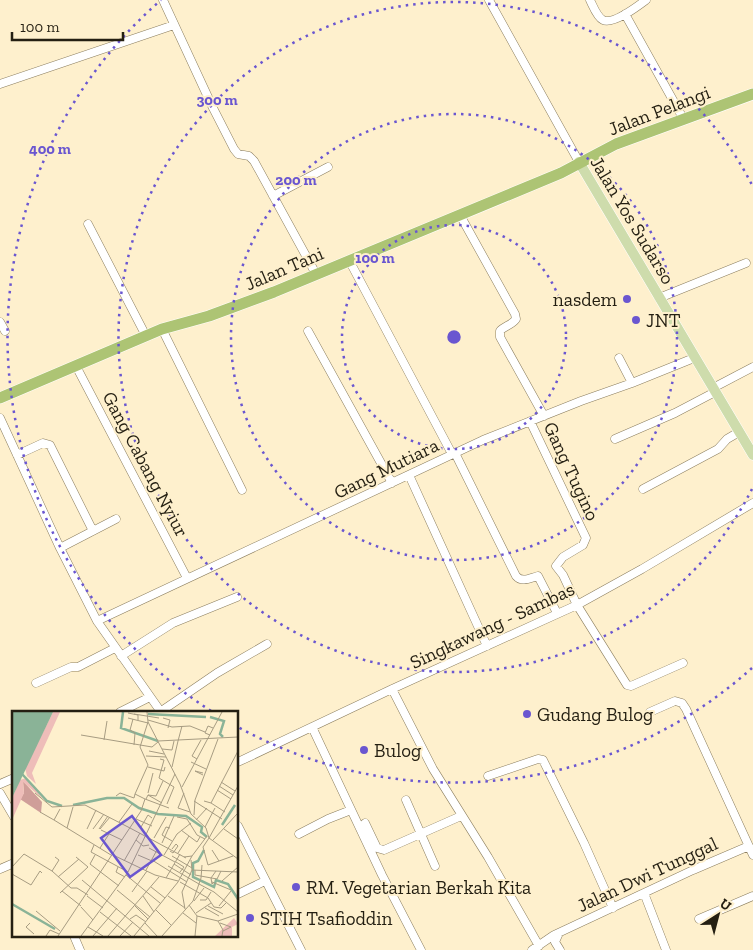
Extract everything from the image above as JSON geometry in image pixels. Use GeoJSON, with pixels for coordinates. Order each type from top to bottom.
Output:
{"type":"FeatureCollection","features":[{"type":"Feature","properties":{"kind":"highway","name":"Jalan Pelangi"},"geometry":{"type":"LineString","coordinates":[[579,162],[616,144],[753,94]]}},
{"type":"Feature","properties":{"kind":"highway","name":"Jalan Tani"},"geometry":{"type":"LineString","coordinates":[[0,398],[162,329],[235,308],[561,173],[579,162]]}},
{"type":"Feature","properties":{"kind":"main road","name":"Jalan Yos Sudarso"},"geometry":{"type":"LineString","coordinates":[[579,162],[753,455]]}},
{"type":"Feature","properties":{"kind":"street"},"geometry":{"type":"LineString","coordinates":[[163,0],[236,152],[249,156],[254,161],[316,274]]}},
{"type":"Feature","properties":{"kind":"street","name":"Jalan Yos Sudarso"},"geometry":{"type":"LineString","coordinates":[[489,0],[579,162]]}},
{"type":"Feature","properties":{"kind":"street"},"geometry":{"type":"LineString","coordinates":[[590,0],[600,17],[605,21],[625,14],[646,0]]}},
{"type":"Feature","properties":{"kind":"street"},"geometry":{"type":"LineString","coordinates":[[625,14],[684,120]]}},
{"type":"Feature","properties":{"kind":"street"},"geometry":{"type":"LineString","coordinates":[[0,84],[174,25]]}},
{"type":"Feature","properties":{"kind":"street"},"geometry":{"type":"LineString","coordinates":[[274,196],[328,167]]}},
{"type":"Feature","properties":{"kind":"street"},"geometry":{"type":"LineString","coordinates":[[460,215],[515,314],[514,322],[500,331],[500,336],[544,416]]}},
{"type":"Feature","properties":{"kind":"street"},"geometry":{"type":"LineString","coordinates":[[88,224],[146,336]]}},
{"type":"Feature","properties":{"kind":"street"},"geometry":{"type":"LineString","coordinates":[[349,260],[516,576],[518,579],[524,580],[538,576],[557,612]]}},
{"type":"Feature","properties":{"kind":"street"},"geometry":{"type":"LineString","coordinates":[[659,298],[746,263]]}},
{"type":"Feature","properties":{"kind":"street"},"geometry":{"type":"LineString","coordinates":[[0,322],[5,331]]}},
{"type":"Feature","properties":{"kind":"street"},"geometry":{"type":"LineString","coordinates":[[162,329],[242,490]]}},
{"type":"Feature","properties":{"kind":"street"},"geometry":{"type":"LineString","coordinates":[[308,331],[392,484]]}},
{"type":"Feature","properties":{"kind":"street"},"geometry":{"type":"LineString","coordinates":[[619,358],[632,383]]}},
{"type":"Feature","properties":{"kind":"street","name":"Gang Mutiara"},"geometry":{"type":"LineString","coordinates":[[97,621],[453,454],[530,421],[694,358]]}},
{"type":"Feature","properties":{"kind":"street","name":"Gang Cabang Nyiur"},"geometry":{"type":"LineString","coordinates":[[76,366],[187,578]]}},
{"type":"Feature","properties":{"kind":"street"},"geometry":{"type":"LineString","coordinates":[[616,439],[675,413],[753,367]]}},
{"type":"Feature","properties":{"kind":"street"},"geometry":{"type":"LineString","coordinates":[[0,418],[60,548],[97,621],[160,711]]}},
{"type":"Feature","properties":{"kind":"street","name":"Gang Tugino"},"geometry":{"type":"LineString","coordinates":[[530,421],[586,538],[583,545],[563,557],[556,566],[563,575],[577,605]]}},
{"type":"Feature","properties":{"kind":"street"},"geometry":{"type":"LineString","coordinates":[[643,489],[718,449],[727,439],[739,432]]}},
{"type":"Feature","properties":{"kind":"street"},"geometry":{"type":"LineString","coordinates":[[17,455],[43,443],[50,445],[93,531]]}},
{"type":"Feature","properties":{"kind":"street"},"geometry":{"type":"LineString","coordinates":[[409,475],[488,646]]}},
{"type":"Feature","properties":{"kind":"street","name":"Singkawang - Sambas"},"geometry":{"type":"LineString","coordinates":[[239,762],[392,688],[488,646],[557,612],[577,605],[753,503]]}},
{"type":"Feature","properties":{"kind":"street"},"geometry":{"type":"LineString","coordinates":[[60,548],[116,519]]}},
{"type":"Feature","properties":{"kind":"street"},"geometry":{"type":"LineString","coordinates":[[121,656],[173,623],[238,597]]}},
{"type":"Feature","properties":{"kind":"street"},"geometry":{"type":"LineString","coordinates":[[577,605],[627,685],[631,686],[683,663]]}},
{"type":"Feature","properties":{"kind":"street"},"geometry":{"type":"LineString","coordinates":[[162,711],[217,673],[267,644]]}},
{"type":"Feature","properties":{"kind":"street"},"geometry":{"type":"LineString","coordinates":[[36,683],[72,667],[78,667],[115,648]]}},
{"type":"Feature","properties":{"kind":"street"},"geometry":{"type":"LineString","coordinates":[[392,688],[433,770],[488,858],[538,947],[555,942],[559,933]]}},
{"type":"Feature","properties":{"kind":"street"},"geometry":{"type":"LineString","coordinates":[[122,711],[150,697]]}},
{"type":"Feature","properties":{"kind":"street"},"geometry":{"type":"LineString","coordinates":[[650,712],[674,701],[682,703],[753,855]]}},
{"type":"Feature","properties":{"kind":"street"},"geometry":{"type":"LineString","coordinates":[[312,726],[382,875],[422,950]]}},
{"type":"Feature","properties":{"kind":"street"},"geometry":{"type":"LineString","coordinates":[[488,776],[538,759],[543,760],[613,908]]}},
{"type":"Feature","properties":{"kind":"street"},"geometry":{"type":"LineString","coordinates":[[0,784],[12,779]]}},
{"type":"Feature","properties":{"kind":"street"},"geometry":{"type":"LineString","coordinates":[[0,793],[12,814]]}},
{"type":"Feature","properties":{"kind":"street"},"geometry":{"type":"LineString","coordinates":[[406,800],[435,866]]}},
{"type":"Feature","properties":{"kind":"street"},"geometry":{"type":"LineString","coordinates":[[299,834],[351,810]]}},
{"type":"Feature","properties":{"kind":"street"},"geometry":{"type":"LineString","coordinates":[[365,823],[377,848],[384,850],[461,816]]}},
{"type":"Feature","properties":{"kind":"street"},"geometry":{"type":"LineString","coordinates":[[239,828],[301,950]]}},
{"type":"Feature","properties":{"kind":"street","name":"Jalan Dwi Tunggal"},"geometry":{"type":"LineString","coordinates":[[538,947],[559,933],[750,846]]}},
{"type":"Feature","properties":{"kind":"street"},"geometry":{"type":"LineString","coordinates":[[0,869],[12,864]]}},
{"type":"Feature","properties":{"kind":"street"},"geometry":{"type":"LineString","coordinates":[[239,894],[265,881]]}},
{"type":"Feature","properties":{"kind":"street"},"geometry":{"type":"LineString","coordinates":[[644,894],[666,950]]}},
{"type":"Feature","properties":{"kind":"street"},"geometry":{"type":"LineString","coordinates":[[699,919],[753,896]]}},
{"type":"Feature","properties":{"kind":"street"},"geometry":{"type":"LineString","coordinates":[[75,938],[80,950]]}},
{"type":"Feature","properties":{"kind":"street"},"geometry":{"type":"LineString","coordinates":[[555,942],[560,950]]}},
{"type":"Feature","properties":{"kind":"place","name":"nasdem"},"geometry":{"type":"Point","coordinates":[627,299]}},
{"type":"Feature","properties":{"kind":"place","name":"JNT"},"geometry":{"type":"Point","coordinates":[636,320]}},
{"type":"Feature","properties":{"kind":"place","name":"Gudang Bulog"},"geometry":{"type":"Point","coordinates":[527,714]}},
{"type":"Feature","properties":{"kind":"place","name":"Bulog"},"geometry":{"type":"Point","coordinates":[364,750]}},
{"type":"Feature","properties":{"kind":"place","name":"RM. Vegetarian Berkah Kita"},"geometry":{"type":"Point","coordinates":[296,887]}},
{"type":"Feature","properties":{"kind":"place","name":"STIH Tsafioddin"},"geometry":{"type":"Point","coordinates":[250,918]}}]}
